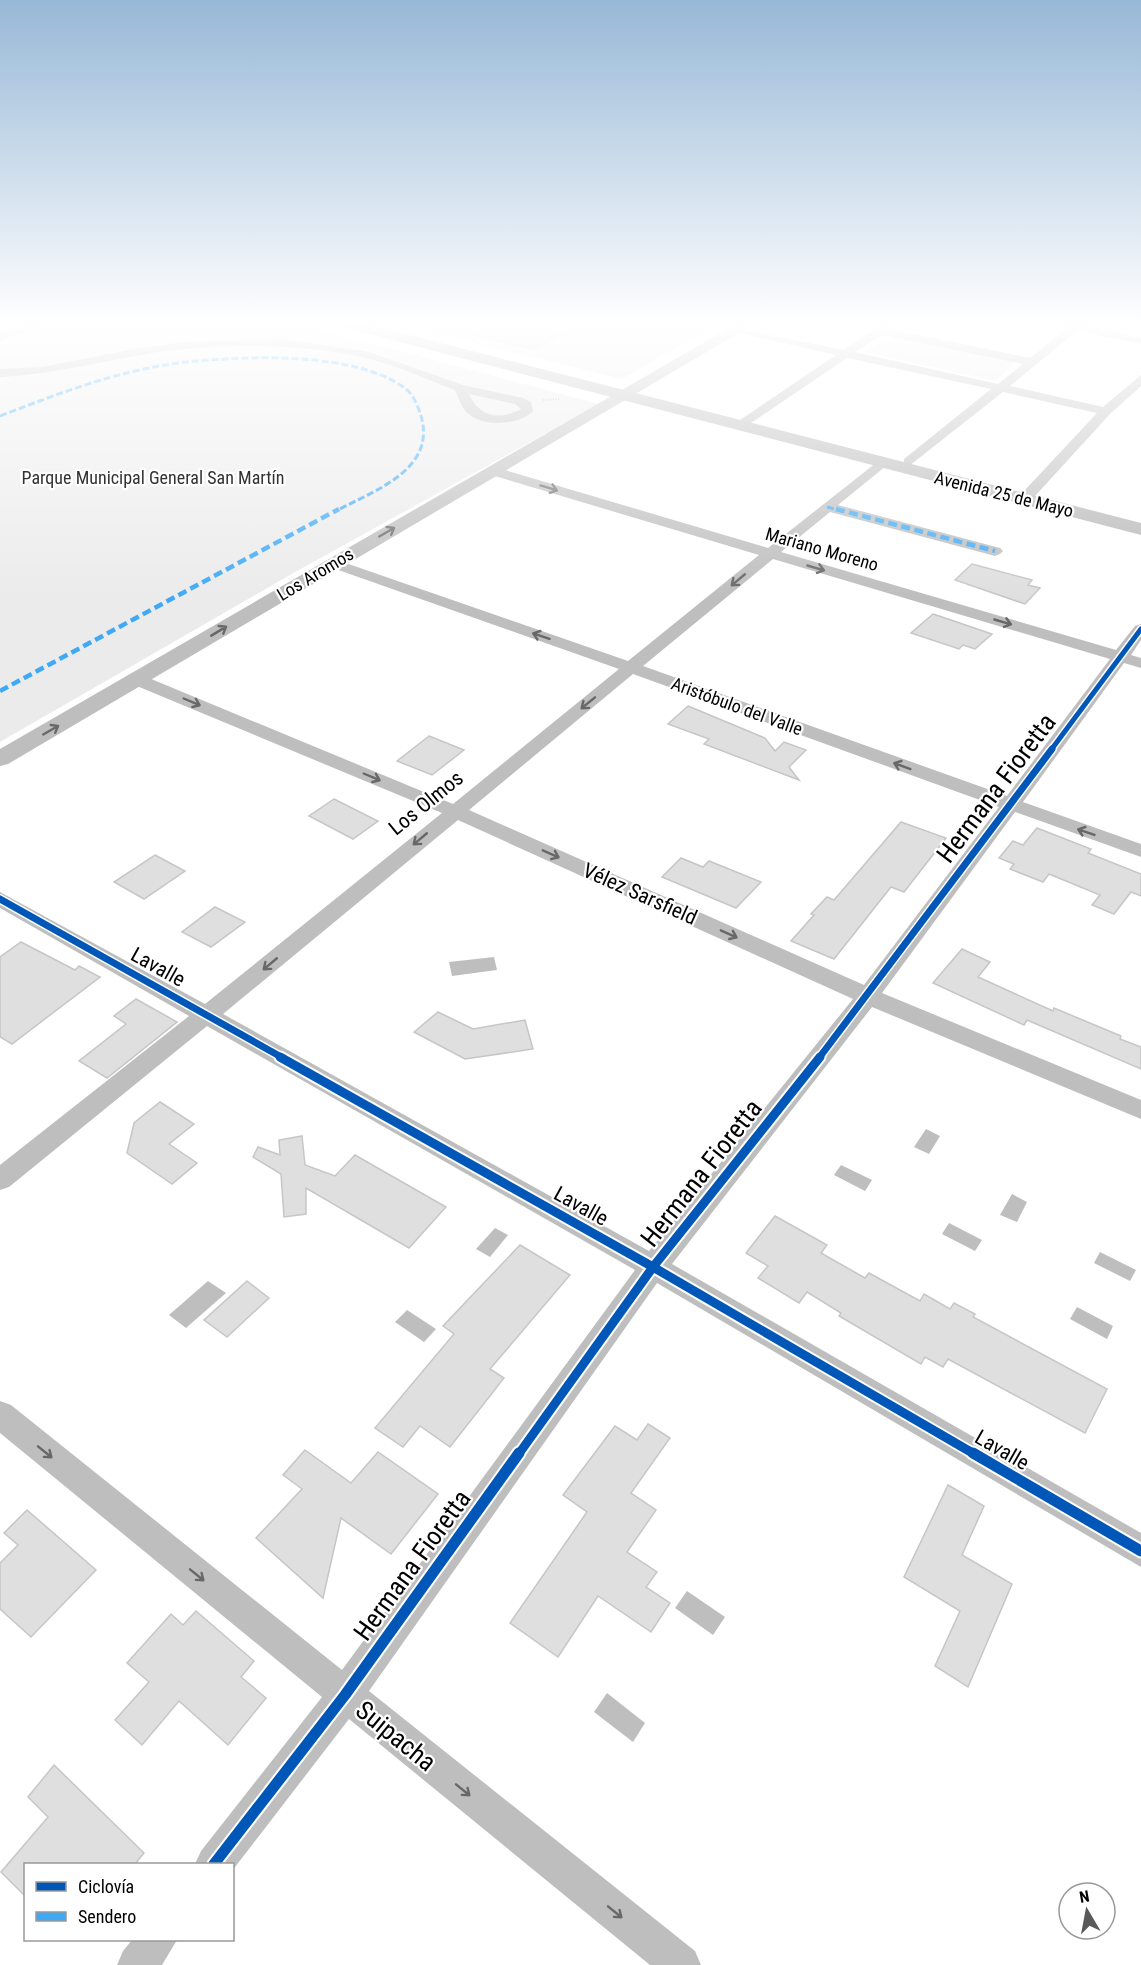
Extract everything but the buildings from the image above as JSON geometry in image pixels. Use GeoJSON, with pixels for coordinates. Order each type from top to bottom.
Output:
{"type":"FeatureCollection","features":[{"type":"Feature","properties":{"kind":"main road","name":"Avenida 25 de Mayo"},"geometry":{"type":"LineString","coordinates":[[713,416],[1141,521]]}},
{"type":"Feature","properties":{"kind":"main road","name":"Avenida 25 de Mayo"},"geometry":{"type":"LineString","coordinates":[[726,416],[1141,529]]}},
{"type":"Feature","properties":{"kind":"street"},"geometry":{"type":"LineString","coordinates":[[481,416],[517,416]]}},
{"type":"Feature","properties":{"kind":"street","name":"Los Aromos"},"geometry":{"type":"LineString","coordinates":[[0,759],[138,680],[332,563],[589,416]]}},
{"type":"Feature","properties":{"kind":"street"},"geometry":{"type":"LineString","coordinates":[[746,420],[753,416]]}},
{"type":"Feature","properties":{"kind":"street","name":"Los Olmos"},"geometry":{"type":"LineString","coordinates":[[0,1180],[208,1016],[454,811],[827,507],[959,416]]}},
{"type":"Feature","properties":{"kind":"street"},"geometry":{"type":"LineString","coordinates":[[1030,492],[1102,416]]}},
{"type":"Feature","properties":{"kind":"street","name":"Mariano Moreno"},"geometry":{"type":"LineString","coordinates":[[493,471],[1131,659]]}},
{"type":"Feature","properties":{"kind":"street"},"geometry":{"type":"LineString","coordinates":[[827,507],[995,551]]}},
{"type":"Feature","properties":{"kind":"street","name":"Aristóbulo del Valle"},"geometry":{"type":"LineString","coordinates":[[332,563],[1141,851]]}},
{"type":"Feature","properties":{"kind":"street","name":"Hermana Fioretta"},"geometry":{"type":"LineString","coordinates":[[215,1863],[345,1695],[653,1267],[868,996],[1008,805],[1131,659],[1141,629]]}},
{"type":"Feature","properties":{"kind":"street","name":"Vélez Sarsfield"},"geometry":{"type":"LineString","coordinates":[[138,680],[454,811],[868,996],[1141,1110]]}},
{"type":"Feature","properties":{"kind":"street","name":"Lavalle"},"geometry":{"type":"LineString","coordinates":[[0,899],[653,1267],[1141,1551]]}},
{"type":"Feature","properties":{"kind":"street","name":"Suipacha"},"geometry":{"type":"LineString","coordinates":[[0,1415],[681,1965]]}},
{"type":"Feature","properties":{"kind":"street"},"geometry":{"type":"LineString","coordinates":[[137,1965],[156,1941]]}},
{"type":"Feature","properties":{"kind":"green space","name":"Parque Municipal General San Martín"},"geometry":{"type":"Polygon","coordinates":[[[0,416],[578,416],[297,571],[0,742],[0,416]]]}},
{"type":"Feature","properties":{"kind":"shaded area"},"geometry":{"type":"Polygon","coordinates":[[[494,957],[497,970],[452,976],[449,962],[494,957]]]}},
{"type":"Feature","properties":{"kind":"shaded area"},"geometry":{"type":"Polygon","coordinates":[[[926,1129],[940,1136],[929,1154],[914,1147],[926,1129]]]}},
{"type":"Feature","properties":{"kind":"shaded area"},"geometry":{"type":"Polygon","coordinates":[[[841,1165],[872,1180],[865,1191],[834,1175],[841,1165]]]}},
{"type":"Feature","properties":{"kind":"shaded area"},"geometry":{"type":"Polygon","coordinates":[[[1012,1194],[1027,1202],[1017,1222],[1000,1215],[1012,1194]]]}},
{"type":"Feature","properties":{"kind":"shaded area"},"geometry":{"type":"Polygon","coordinates":[[[949,1223],[982,1240],[975,1251],[942,1234],[949,1223]]]}},
{"type":"Feature","properties":{"kind":"shaded area"},"geometry":{"type":"Polygon","coordinates":[[[495,1228],[508,1235],[490,1257],[476,1249],[495,1228]]]}},
{"type":"Feature","properties":{"kind":"shaded area"},"geometry":{"type":"Polygon","coordinates":[[[1100,1252],[1136,1270],[1130,1281],[1094,1263],[1100,1252]]]}},
{"type":"Feature","properties":{"kind":"shaded area"},"geometry":{"type":"Polygon","coordinates":[[[208,1281],[226,1293],[186,1328],[169,1315],[208,1281]]]}},
{"type":"Feature","properties":{"kind":"shaded area"},"geometry":{"type":"Polygon","coordinates":[[[1077,1307],[1113,1326],[1107,1339],[1070,1319],[1077,1307]]]}},
{"type":"Feature","properties":{"kind":"shaded area"},"geometry":{"type":"Polygon","coordinates":[[[407,1310],[436,1329],[424,1342],[395,1322],[407,1310]]]}},
{"type":"Feature","properties":{"kind":"shaded area"},"geometry":{"type":"Polygon","coordinates":[[[687,1591],[725,1617],[713,1635],[675,1608],[687,1591]]]}},
{"type":"Feature","properties":{"kind":"shaded area"},"geometry":{"type":"Polygon","coordinates":[[[607,1693],[645,1723],[633,1742],[594,1712],[607,1693]]]}},
{"type":"Feature","properties":{"kind":"marked path"},"geometry":{"type":"LineString","coordinates":[[0,691],[397,478],[412,464],[422,449],[424,433],[421,416]]}},
{"type":"Feature","properties":{"kind":"marked path"},"geometry":{"type":"LineString","coordinates":[[827,507],[995,551]]}},
{"type":"Feature","properties":{"kind":"cycle path"},"geometry":{"type":"LineString","coordinates":[[215,1863],[345,1695],[653,1267],[868,996],[1141,629]]}},
{"type":"Feature","properties":{"kind":"cycle path"},"geometry":{"type":"LineString","coordinates":[[0,899],[653,1267],[1141,1551]]}}]}
